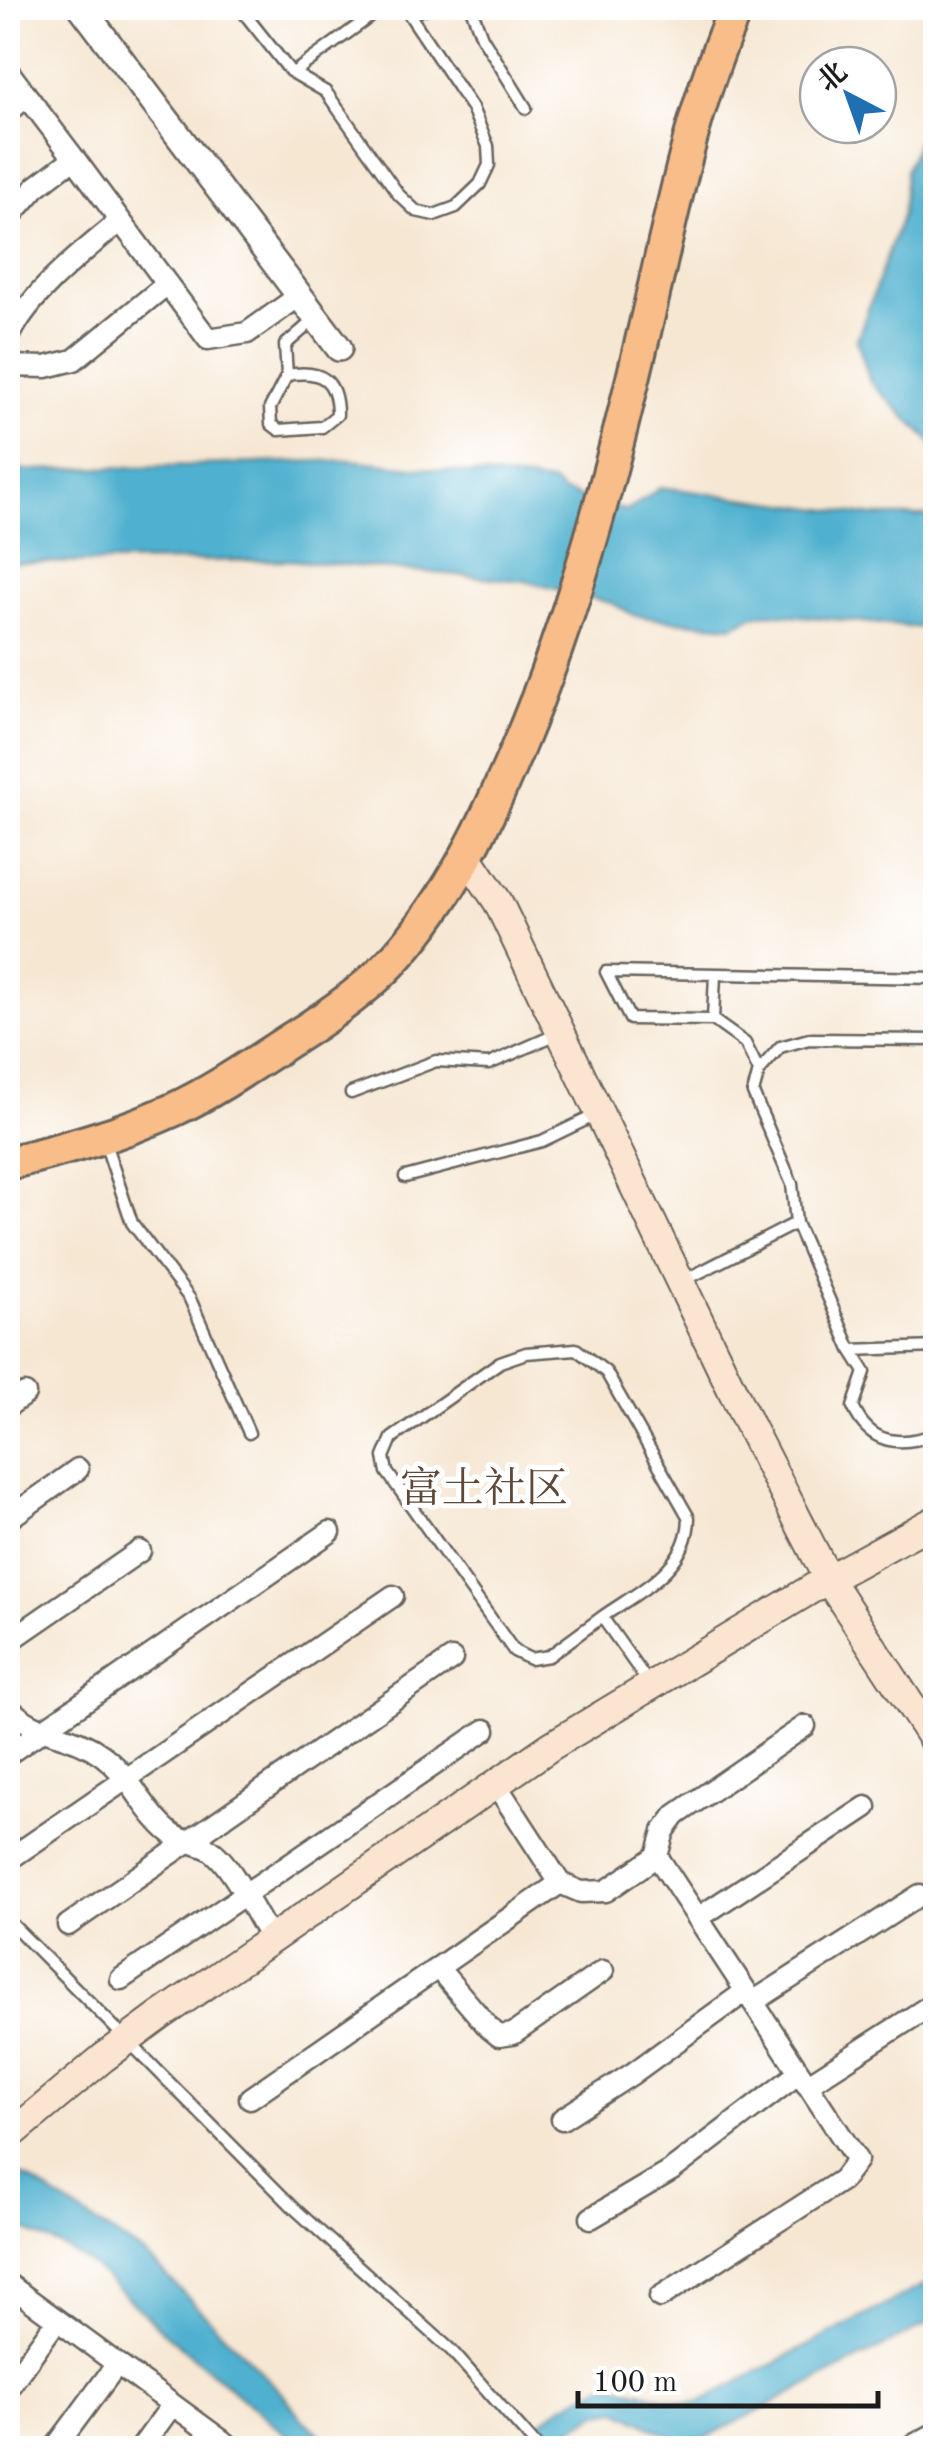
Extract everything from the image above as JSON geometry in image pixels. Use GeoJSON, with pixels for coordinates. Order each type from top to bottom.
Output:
{"type":"FeatureCollection","features":[{"type":"Feature","properties":{"kind":"main road"},"geometry":{"type":"LineString","coordinates":[[8,1163],[103,1138],[175,1109],[325,1018],[396,958],[468,856],[527,726],[571,608],[615,455],[682,174],[722,39],[736,8]]}},
{"type":"Feature","properties":{"kind":"main road"},"geometry":{"type":"LineString","coordinates":[[468,856],[498,902],[680,1283],[828,1579],[936,1744]]}},
{"type":"Feature","properties":{"kind":"main road"},"geometry":{"type":"LineString","coordinates":[[8,2137],[128,2040],[495,1783],[828,1579],[936,1520]]}},
{"type":"Feature","properties":{"kind":"street"},"geometry":{"type":"LineString","coordinates":[[82,8],[339,348]]}},
{"type":"Feature","properties":{"kind":"street"},"geometry":{"type":"LineString","coordinates":[[8,70],[208,339],[247,334],[300,296]]}},
{"type":"Feature","properties":{"kind":"street"},"geometry":{"type":"LineString","coordinates":[[8,112],[27,96]]}},
{"type":"Feature","properties":{"kind":"street"},"geometry":{"type":"LineString","coordinates":[[8,219],[36,187],[74,158]]}},
{"type":"Feature","properties":{"kind":"street"},"geometry":{"type":"LineString","coordinates":[[8,339],[13,326],[49,285],[120,221]]}},
{"type":"Feature","properties":{"kind":"street"},"geometry":{"type":"LineString","coordinates":[[8,366],[46,367],[74,360],[167,284]]}},
{"type":"Feature","properties":{"kind":"street"},"geometry":{"type":"LineString","coordinates":[[8,1519],[78,1470]]}},
{"type":"Feature","properties":{"kind":"street"},"geometry":{"type":"LineString","coordinates":[[8,1754],[330,1532]]}},
{"type":"Feature","properties":{"kind":"street"},"geometry":{"type":"LineString","coordinates":[[8,1642],[140,1551]]}},
{"type":"Feature","properties":{"kind":"street"},"geometry":{"type":"LineString","coordinates":[[8,1860],[392,1596]]}},
{"type":"Feature","properties":{"kind":"street"},"geometry":{"type":"LineString","coordinates":[[68,1925],[452,1658]]}},
{"type":"Feature","properties":{"kind":"street"},"geometry":{"type":"LineString","coordinates":[[8,1707],[28,1726],[80,1741],[128,1778],[170,1833],[210,1850],[270,1938]]}},
{"type":"Feature","properties":{"kind":"street"},"geometry":{"type":"LineString","coordinates":[[495,1783],[560,1883],[581,1892],[606,1891],[657,1856],[664,1831],[676,1815],[806,1726]]}},
{"type":"Feature","properties":{"kind":"street"},"geometry":{"type":"LineString","coordinates":[[121,1979],[484,1730]]}},
{"type":"Feature","properties":{"kind":"street"},"geometry":{"type":"LineString","coordinates":[[698,1918],[866,1807]]}},
{"type":"Feature","properties":{"kind":"street"},"geometry":{"type":"LineString","coordinates":[[657,1856],[857,2160],[842,2180],[660,2296]]}},
{"type":"Feature","properties":{"kind":"street"},"geometry":{"type":"LineString","coordinates":[[250,2098],[560,1883]]}},
{"type":"Feature","properties":{"kind":"street"},"geometry":{"type":"LineString","coordinates":[[562,2119],[750,1997],[920,1895]]}},
{"type":"Feature","properties":{"kind":"street"},"geometry":{"type":"LineString","coordinates":[[438,1968],[499,2036],[513,2034],[602,1971]]}},
{"type":"Feature","properties":{"kind":"street"},"geometry":{"type":"LineString","coordinates":[[591,2218],[672,2170],[803,2079],[936,2002]]}},
{"type":"Feature","properties":{"kind":"street"},"geometry":{"type":"LineString","coordinates":[[8,2284],[232,2448]]}},
{"type":"Feature","properties":{"kind":"street"},"geometry":{"type":"LineString","coordinates":[[8,2388],[57,2320]]}},
{"type":"Feature","properties":{"kind":"street"},"geometry":{"type":"LineString","coordinates":[[55,2448],[117,2364]]}},
{"type":"Feature","properties":{"kind":"street"},"geometry":{"type":"LineString","coordinates":[[141,2448],[172,2404]]}},
{"type":"Feature","properties":{"kind":"street"},"geometry":{"type":"LineString","coordinates":[[908,2448],[936,2433]]}},
{"type":"Feature","properties":{"kind":"lane"},"geometry":{"type":"LineString","coordinates":[[240,8],[293,74],[326,92],[400,195],[416,211],[434,215],[456,208],[480,184],[490,165],[488,146],[472,108],[407,11],[427,8]]}},
{"type":"Feature","properties":{"kind":"lane"},"geometry":{"type":"LineString","coordinates":[[293,74],[382,8]]}},
{"type":"Feature","properties":{"kind":"lane"},"geometry":{"type":"LineString","coordinates":[[472,8],[482,37],[526,108]]}},
{"type":"Feature","properties":{"kind":"lane"},"geometry":{"type":"LineString","coordinates":[[287,375],[304,372],[328,381],[337,392],[337,415],[322,427],[279,430],[270,424],[270,408],[287,375],[285,345],[316,318]]}},
{"type":"Feature","properties":{"kind":"lane"},"geometry":{"type":"LineString","coordinates":[[759,1071],[745,1043],[713,1020],[630,1019],[606,972],[936,978]]}},
{"type":"Feature","properties":{"kind":"lane"},"geometry":{"type":"LineString","coordinates":[[713,1020],[715,974]]}},
{"type":"Feature","properties":{"kind":"lane"},"geometry":{"type":"LineString","coordinates":[[350,1093],[436,1061],[490,1064],[560,1033]]}},
{"type":"Feature","properties":{"kind":"lane"},"geometry":{"type":"LineString","coordinates":[[936,1040],[809,1039],[780,1048],[759,1071],[754,1094],[792,1184],[796,1224],[850,1350],[865,1372],[854,1407],[861,1424],[878,1436],[908,1444],[936,1434]]}},
{"type":"Feature","properties":{"kind":"lane"},"geometry":{"type":"LineString","coordinates":[[405,1177],[542,1140],[599,1114]]}},
{"type":"Feature","properties":{"kind":"lane"},"geometry":{"type":"LineString","coordinates":[[103,1138],[132,1223],[190,1299],[248,1433]]}},
{"type":"Feature","properties":{"kind":"lane"},"geometry":{"type":"LineString","coordinates":[[680,1283],[796,1224]]}},
{"type":"Feature","properties":{"kind":"lane"},"geometry":{"type":"LineString","coordinates":[[850,1350],[936,1347]]}},
{"type":"Feature","properties":{"kind":"lane"},"geometry":{"type":"LineString","coordinates":[[576,1349],[591,1358],[606,1372],[689,1518],[688,1536],[679,1558],[658,1578],[602,1617],[549,1656],[530,1659],[514,1651],[387,1472],[384,1457],[392,1438],[500,1362],[526,1353],[576,1349]]}},
{"type":"Feature","properties":{"kind":"lane"},"geometry":{"type":"LineString","coordinates":[[602,1617],[650,1686]]}},
{"type":"Feature","properties":{"kind":"lane"},"geometry":{"type":"LineString","coordinates":[[8,1920],[343,2254],[451,2350],[538,2448]]}},
{"type":"Feature","properties":{"kind":"water"},"geometry":{"type":"Polygon","coordinates":[[[918,141],[935,145],[935,446],[870,382],[857,340],[902,214],[906,170],[918,141]]]}},
{"type":"Feature","properties":{"kind":"water"},"geometry":{"type":"Polygon","coordinates":[[[351,460],[553,483],[562,492],[627,511],[661,487],[874,516],[935,516],[935,629],[769,613],[733,626],[684,622],[636,616],[611,603],[525,581],[288,560],[8,563],[8,471],[351,460]]]}},
{"type":"Feature","properties":{"kind":"water"},"geometry":{"type":"Polygon","coordinates":[[[8,2170],[29,2179],[147,2256],[282,2393],[303,2420],[336,2448],[302,2448],[166,2334],[92,2265],[8,2222],[8,2170]]]}},
{"type":"Feature","properties":{"kind":"water"},"geometry":{"type":"Polygon","coordinates":[[[935,2279],[935,2320],[697,2442],[682,2443],[618,2410],[599,2413],[547,2448],[511,2448],[560,2407],[607,2383],[686,2403],[701,2401],[935,2279]]]}},
{"type":"Feature","properties":{"kind":"district","name":"富土社区"},"geometry":{"type":"Point","coordinates":[484,1487]}}]}
